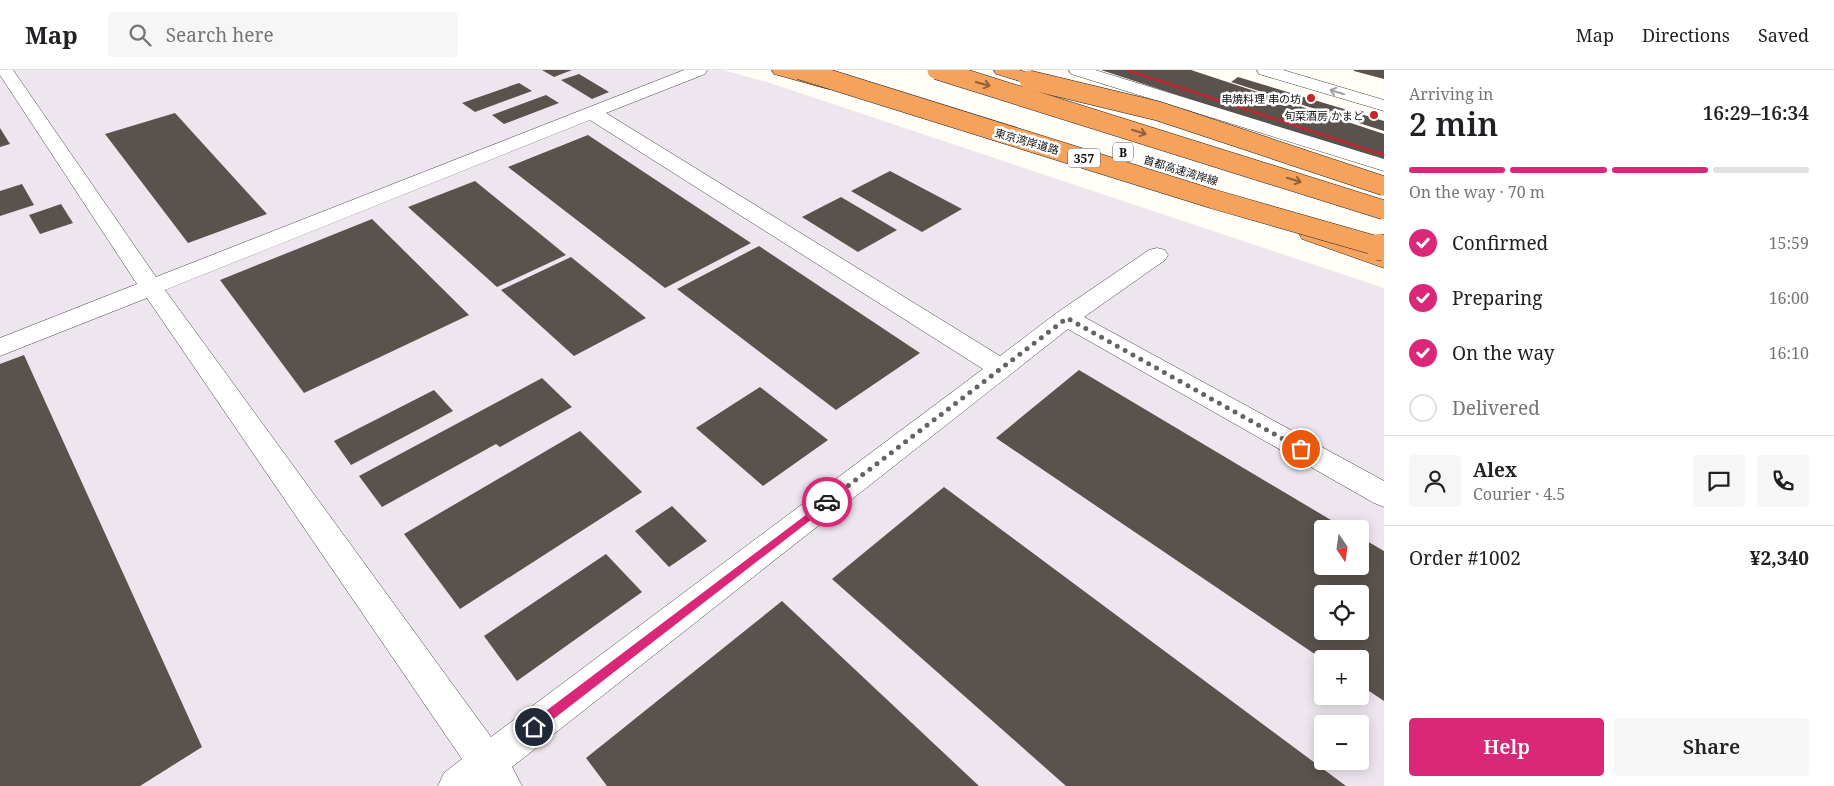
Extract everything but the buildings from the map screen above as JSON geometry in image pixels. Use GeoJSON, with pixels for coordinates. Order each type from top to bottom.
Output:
{"type":"FeatureCollection","features":[{"type":"Feature","properties":{"kind":"highway","name":"東京湾岸道路"},"geometry":{"type":"LineString","coordinates":[[780,70],[1148,177],[1384,261]]}},
{"type":"Feature","properties":{"kind":"highway"},"geometry":{"type":"LineString","coordinates":[[800,70],[1213,199],[1384,248]]}},
{"type":"Feature","properties":{"kind":"highway","name":"首都高速湾岸線"},"geometry":{"type":"LineString","coordinates":[[862,70],[1247,191],[1384,238]]}},
{"type":"Feature","properties":{"kind":"highway","name":"首都高速湾岸線"},"geometry":{"type":"LineString","coordinates":[[937,70],[1384,210]]}},
{"type":"Feature","properties":{"kind":"highway"},"geometry":{"type":"LineString","coordinates":[[994,70],[1158,111],[1384,186]]}},
{"type":"Feature","properties":{"kind":"highway"},"geometry":{"type":"LineString","coordinates":[[1002,70],[1384,194]]}},
{"type":"Feature","properties":{"kind":"highway"},"geometry":{"type":"LineString","coordinates":[[1049,85],[1384,194]]}},
{"type":"Feature","properties":{"kind":"street"},"geometry":{"type":"LineString","coordinates":[[4,70],[151,287],[495,774]]}},
{"type":"Feature","properties":{"kind":"street"},"geometry":{"type":"LineString","coordinates":[[0,347],[699,70]]}},
{"type":"Feature","properties":{"kind":"street"},"geometry":{"type":"LineString","coordinates":[[1077,70],[1384,165]]}},
{"type":"Feature","properties":{"kind":"street"},"geometry":{"type":"LineString","coordinates":[[1265,70],[1384,106]]}},
{"type":"Feature","properties":{"kind":"street"},"geometry":{"type":"LineString","coordinates":[[1311,70],[1384,92]]}},
{"type":"Feature","properties":{"kind":"street"},"geometry":{"type":"LineString","coordinates":[[591,112],[1002,369]]}},
{"type":"Feature","properties":{"kind":"street"},"geometry":{"type":"LineString","coordinates":[[457,786],[495,774],[1067,318],[1157,255]]}},
{"type":"Feature","properties":{"kind":"street"},"geometry":{"type":"LineString","coordinates":[[1067,318],[1384,495]]}},
{"type":"Feature","properties":{"kind":"shaded area"},"geometry":{"type":"Polygon","coordinates":[[[0,70],[723,70],[767,82],[1384,288],[1384,786],[0,786],[0,70]]]}},
{"type":"Feature","properties":{"kind":"railway"},"geometry":{"type":"LineString","coordinates":[[1127,70],[1384,155]]}},
{"type":"Feature","properties":{"kind":"way so far"},"geometry":{"type":"LineString","coordinates":[[827,502],[1067,318],[1301,449]]}},
{"type":"Feature","properties":{"kind":"place","name":"串焼料理 串の坊"},"geometry":{"type":"Point","coordinates":[1311,98]}},
{"type":"Feature","properties":{"kind":"place","name":"旬菜酒房 かまど"},"geometry":{"type":"Point","coordinates":[1374,115]}},
{"type":"Feature","properties":{"kind":"route"},"geometry":{"type":"LineString","coordinates":[[534,727],[827,502]]}}]}
